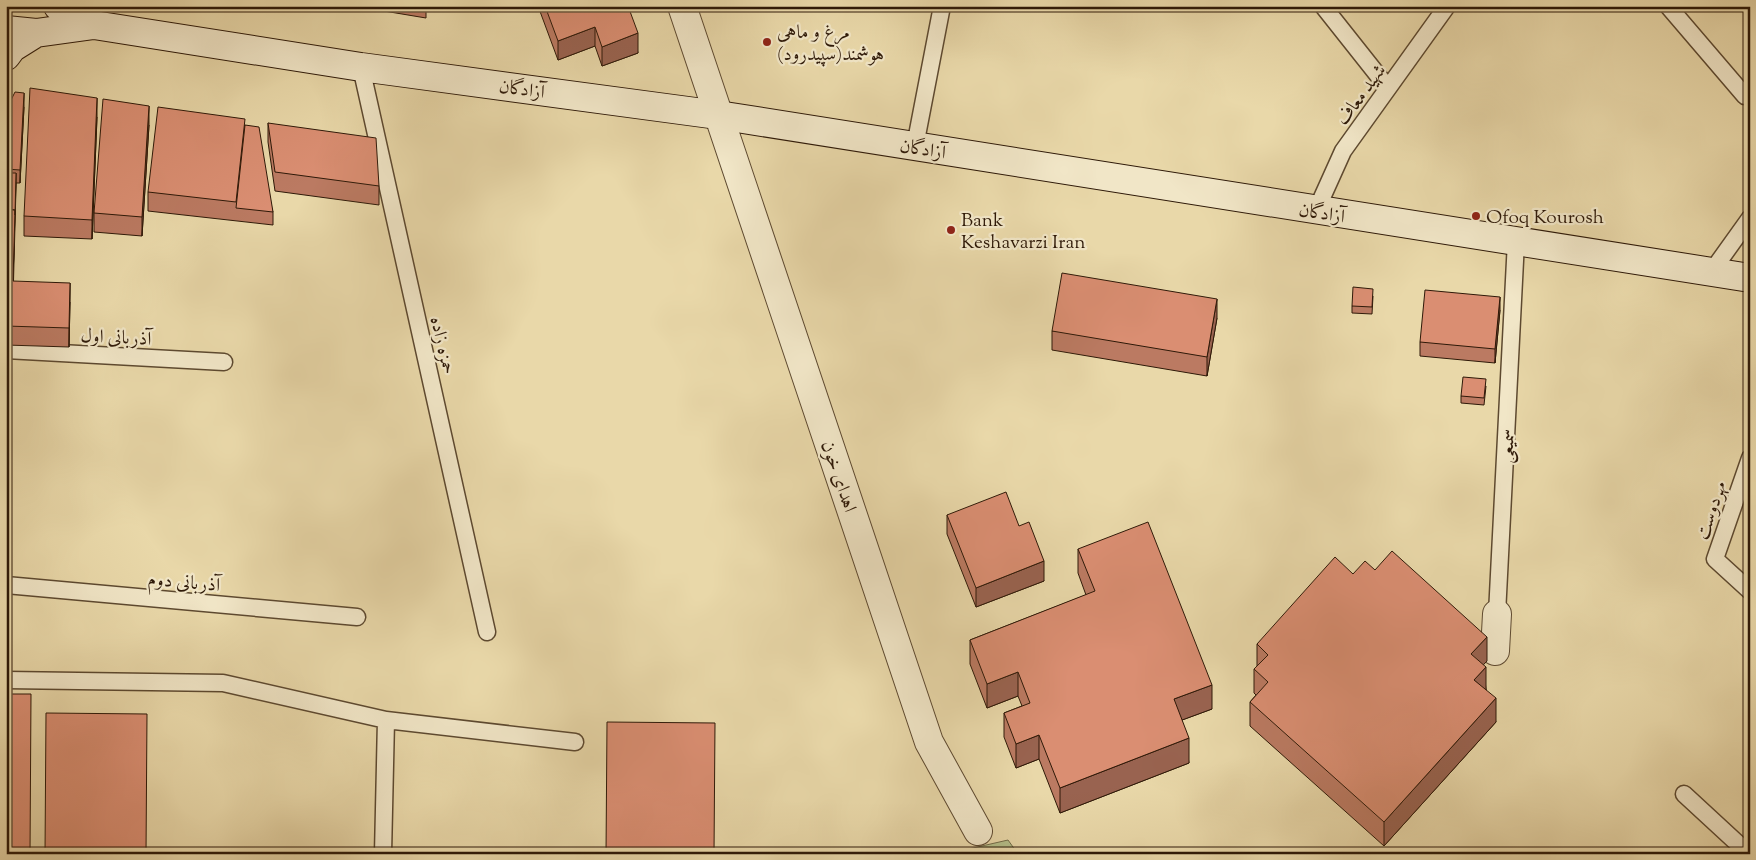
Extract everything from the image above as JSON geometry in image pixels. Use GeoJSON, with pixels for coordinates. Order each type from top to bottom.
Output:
{"type":"FeatureCollection","features":[{"type":"Feature","properties":{"kind":"main road"},"geometry":{"type":"LineString","coordinates":[[58,6],[94,25]]}},
{"type":"Feature","properties":{"kind":"main road","name":"اهدای خون"},"geometry":{"type":"LineString","coordinates":[[682,6],[929,742],[978,831]]}},
{"type":"Feature","properties":{"kind":"main road"},"geometry":{"type":"LineString","coordinates":[[6,30],[36,33],[94,25]]}},
{"type":"Feature","properties":{"kind":"main road","name":"آزادگان"},"geometry":{"type":"LineString","coordinates":[[94,25],[361,67],[718,115],[1316,211],[1750,278]]}},
{"type":"Feature","properties":{"kind":"main road"},"geometry":{"type":"LineString","coordinates":[[6,56],[12,48],[36,33]]}},
{"type":"Feature","properties":{"kind":"main road","name":"سمیعی"},"geometry":{"type":"LineString","coordinates":[[1495,651],[1497,614]]}},
{"type":"Feature","properties":{"kind":"lane"},"geometry":{"type":"LineString","coordinates":[[915,146],[942,6]]}},
{"type":"Feature","properties":{"kind":"lane"},"geometry":{"type":"LineString","coordinates":[[1323,6],[1388,88]]}},
{"type":"Feature","properties":{"kind":"lane","name":"شهید معاف"},"geometry":{"type":"LineString","coordinates":[[1316,211],[1343,151],[1447,6]]}},
{"type":"Feature","properties":{"kind":"lane"},"geometry":{"type":"LineString","coordinates":[[1668,6],[1745,96]]}},
{"type":"Feature","properties":{"kind":"lane","name":"حمزه زاده"},"geometry":{"type":"LineString","coordinates":[[361,67],[487,632]]}},
{"type":"Feature","properties":{"kind":"lane"},"geometry":{"type":"LineString","coordinates":[[1712,271],[1750,218]]}},
{"type":"Feature","properties":{"kind":"lane","name":"سمیعی"},"geometry":{"type":"LineString","coordinates":[[1497,614],[1516,241]]}},
{"type":"Feature","properties":{"kind":"lane","name":"آذربانی اول"},"geometry":{"type":"LineString","coordinates":[[6,350],[224,362]]}},
{"type":"Feature","properties":{"kind":"lane","name":"مهردوست"},"geometry":{"type":"LineString","coordinates":[[1750,458],[1714,559],[1750,591]]}},
{"type":"Feature","properties":{"kind":"lane","name":"آذربانی دوم"},"geometry":{"type":"LineString","coordinates":[[6,584],[358,617]]}},
{"type":"Feature","properties":{"kind":"lane"},"geometry":{"type":"LineString","coordinates":[[6,680],[223,682],[386,720],[575,742]]}},
{"type":"Feature","properties":{"kind":"lane"},"geometry":{"type":"LineString","coordinates":[[383,854],[386,720]]}},
{"type":"Feature","properties":{"kind":"lane"},"geometry":{"type":"LineString","coordinates":[[1684,794],[1749,854]]}},
{"type":"Feature","properties":{"kind":"green space"},"geometry":{"type":"Polygon","coordinates":[[[1008,840],[1018,854],[947,854],[1008,840]]]}},
{"type":"Feature","properties":{"kind":"building"},"geometry":{"type":"Polygon","coordinates":[[[545,6],[628,6],[638,33],[602,47],[595,27],[558,41],[545,6]]]}},
{"type":"Feature","properties":{"kind":"building"},"geometry":{"type":"Polygon","coordinates":[[[30,88],[97,98],[92,220],[24,216],[30,88]]]}},
{"type":"Feature","properties":{"kind":"building"},"geometry":{"type":"Polygon","coordinates":[[[15,92],[24,93],[20,170],[6,169],[6,110],[15,92]]]}},
{"type":"Feature","properties":{"kind":"building"},"geometry":{"type":"Polygon","coordinates":[[[103,99],[149,106],[142,217],[94,213],[103,99]]]}},
{"type":"Feature","properties":{"kind":"building"},"geometry":{"type":"Polygon","coordinates":[[[158,107],[245,119],[236,202],[148,192],[158,107]]]}},
{"type":"Feature","properties":{"kind":"building"},"geometry":{"type":"Polygon","coordinates":[[[268,123],[376,138],[379,186],[275,172],[268,123]]]}},
{"type":"Feature","properties":{"kind":"building"},"geometry":{"type":"Polygon","coordinates":[[[245,125],[259,127],[273,212],[236,208],[245,125]]]}},
{"type":"Feature","properties":{"kind":"building"},"geometry":{"type":"Polygon","coordinates":[[[6,173],[16,173],[15,215],[15,210],[6,209],[6,173]]]}},
{"type":"Feature","properties":{"kind":"building"},"geometry":{"type":"Polygon","coordinates":[[[6,209],[15,210],[13,281],[70,283],[69,328],[6,326],[6,209]]]}},
{"type":"Feature","properties":{"kind":"building"},"geometry":{"type":"Polygon","coordinates":[[[1062,273],[1217,299],[1207,357],[1052,331],[1062,273]]]}},
{"type":"Feature","properties":{"kind":"building"},"geometry":{"type":"Polygon","coordinates":[[[1353,287],[1373,289],[1372,307],[1352,306],[1353,287]]]}},
{"type":"Feature","properties":{"kind":"building"},"geometry":{"type":"Polygon","coordinates":[[[1425,290],[1500,297],[1495,349],[1420,342],[1425,290]]]}},
{"type":"Feature","properties":{"kind":"building"},"geometry":{"type":"Polygon","coordinates":[[[1463,377],[1486,379],[1484,398],[1461,396],[1463,377]]]}},
{"type":"Feature","properties":{"kind":"building"},"geometry":{"type":"Polygon","coordinates":[[[1006,492],[1019,526],[1029,522],[1044,561],[976,588],[947,515],[1006,492]]]}},
{"type":"Feature","properties":{"kind":"building"},"geometry":{"type":"Polygon","coordinates":[[[1148,522],[1212,685],[1174,699],[1189,738],[1060,788],[1039,735],[1016,744],[1004,713],[1030,703],[1018,672],[987,684],[970,640],[1095,591],[1078,549],[1148,522]]]}},
{"type":"Feature","properties":{"kind":"building"},"geometry":{"type":"Polygon","coordinates":[[[1392,551],[1487,637],[1471,654],[1486,667],[1474,680],[1496,698],[1384,822],[1250,702],[1268,682],[1254,669],[1268,655],[1257,644],[1335,557],[1353,574],[1365,561],[1375,570],[1392,551]]]}},
{"type":"Feature","properties":{"kind":"building"},"geometry":{"type":"Polygon","coordinates":[[[6,694],[31,694],[30,854],[6,854],[6,694]]]}},
{"type":"Feature","properties":{"kind":"building"},"geometry":{"type":"Polygon","coordinates":[[[46,713],[147,714],[146,854],[45,854],[46,713]]]}},
{"type":"Feature","properties":{"kind":"building"},"geometry":{"type":"Polygon","coordinates":[[[607,722],[715,723],[714,854],[606,854],[607,722]]]}},
{"type":"Feature","properties":{"kind":"place","name":"مرغ و ماهی هوشمند(سپیدرود)"},"geometry":{"type":"Point","coordinates":[767,42]}},
{"type":"Feature","properties":{"kind":"place","name":"Ofoq Kourosh"},"geometry":{"type":"Point","coordinates":[1476,216]}},
{"type":"Feature","properties":{"kind":"place","name":"Bank Keshavarzi Iran"},"geometry":{"type":"Point","coordinates":[951,230]}}]}
